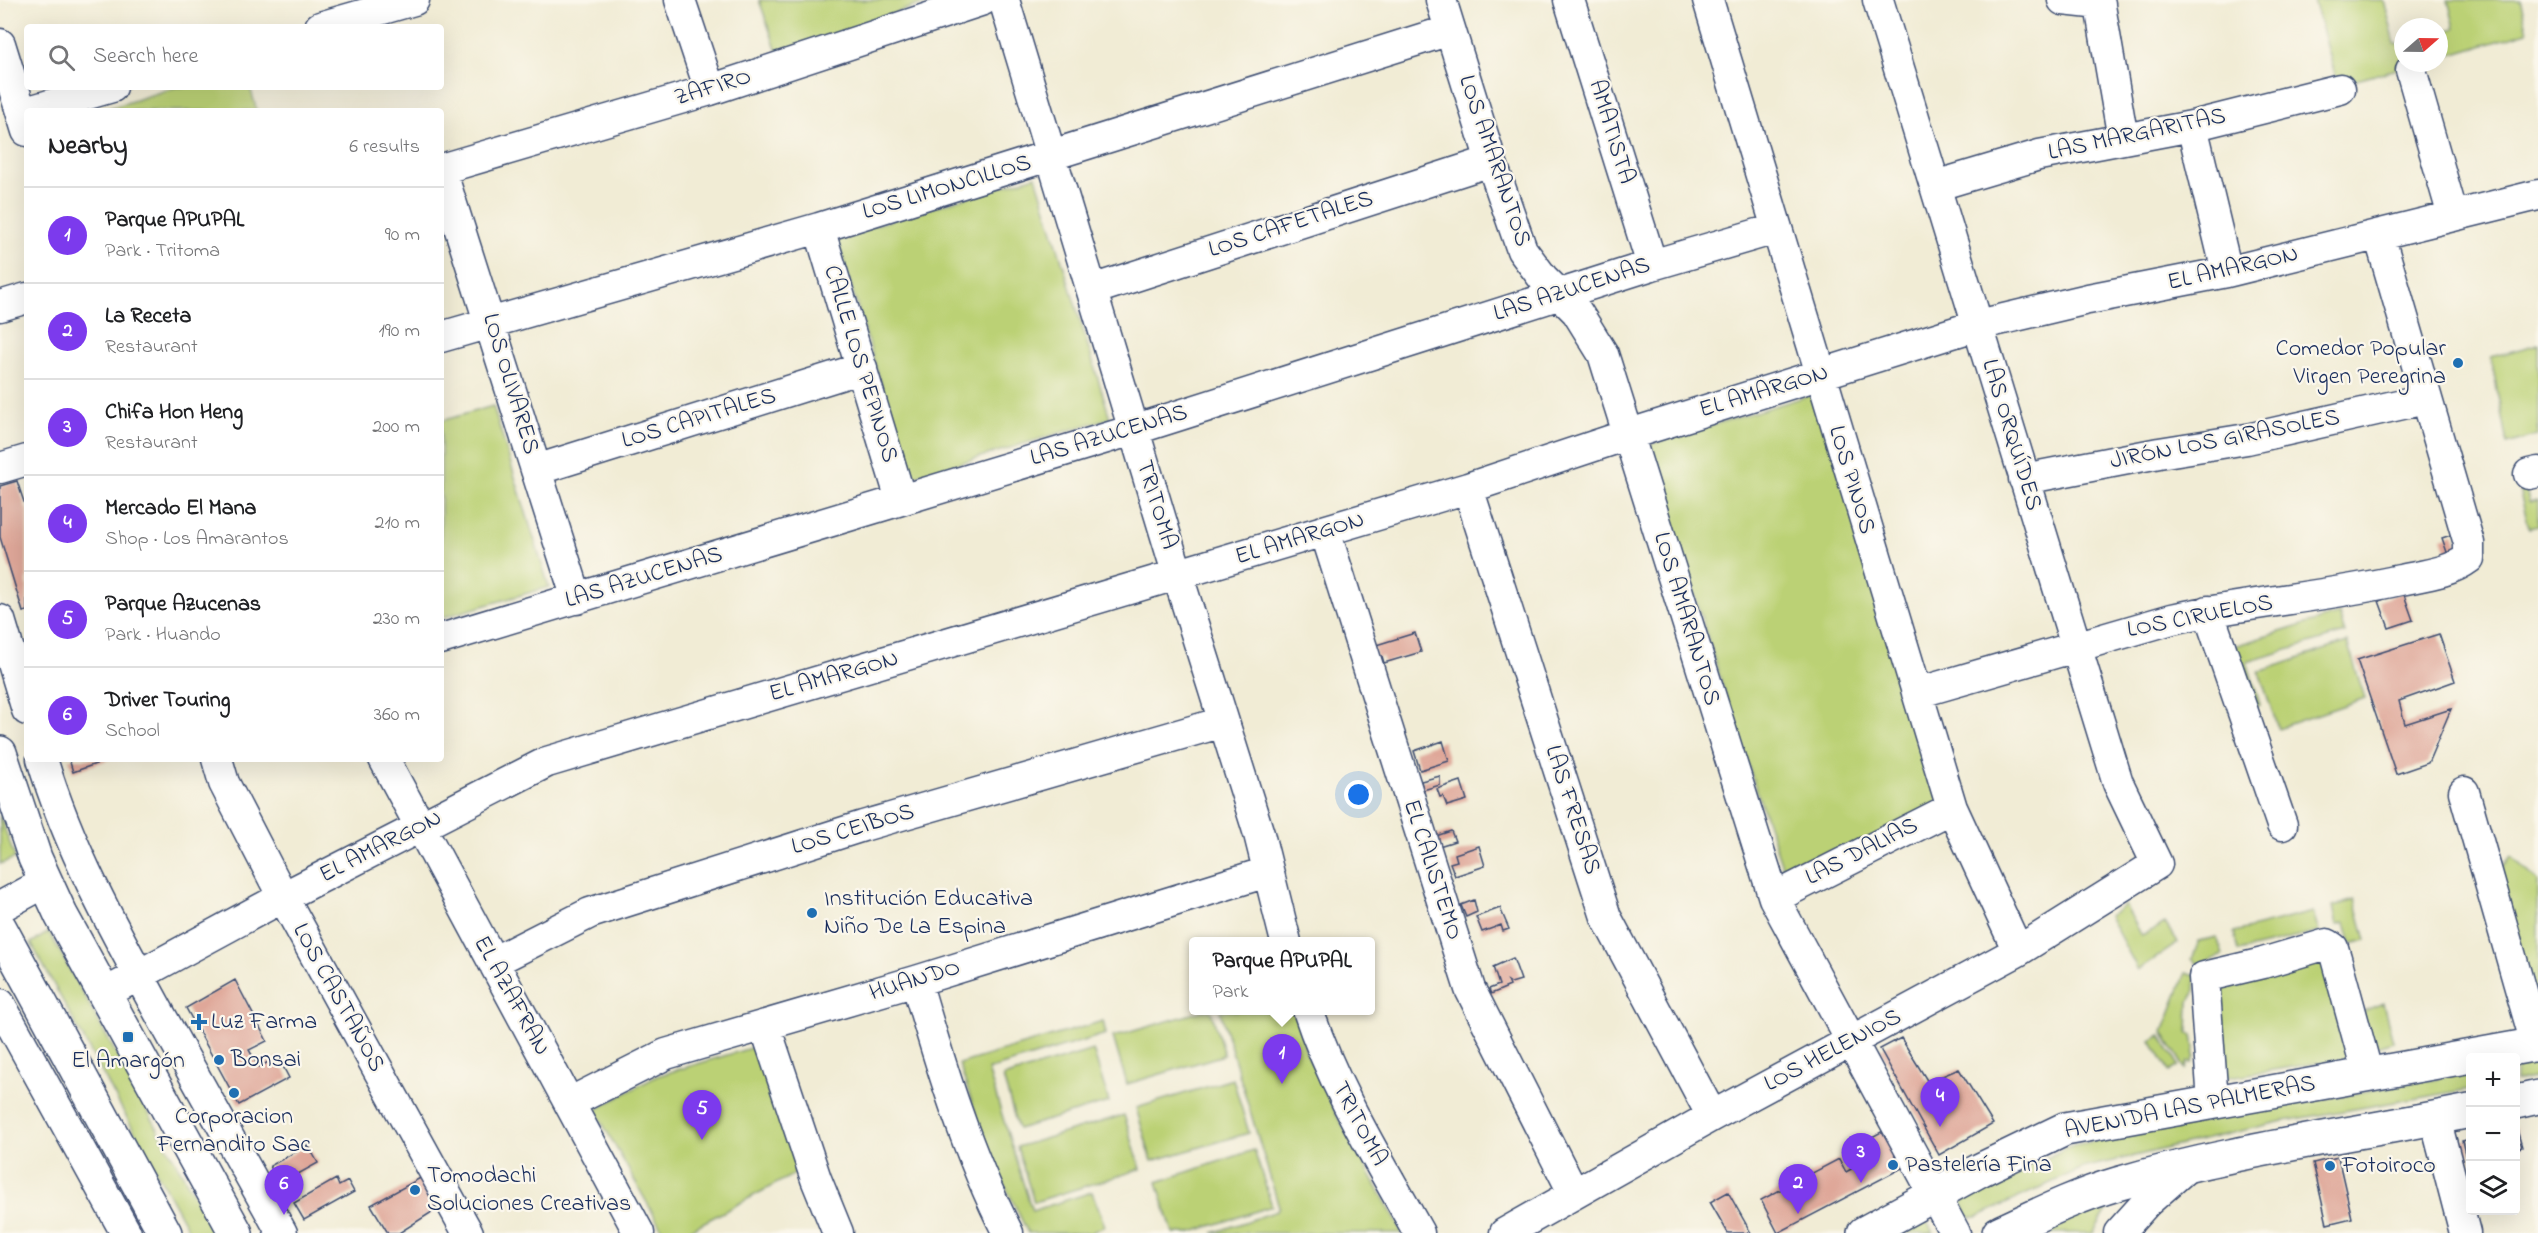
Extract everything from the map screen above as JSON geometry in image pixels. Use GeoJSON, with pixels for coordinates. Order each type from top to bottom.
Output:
{"type":"FeatureCollection","features":[{"type":"Feature","properties":{"kind":"main road"},"geometry":{"type":"LineString","coordinates":[[0,753],[35,858],[61,915],[236,1233]]}},
{"type":"Feature","properties":{"kind":"main road"},"geometry":{"type":"LineString","coordinates":[[0,928],[165,1233]]}},
{"type":"Feature","properties":{"kind":"main road","name":"AVENIDA LAS PALMERAS"},"geometry":{"type":"LineString","coordinates":[[1864,1233],[2065,1129],[2537,1044]]}},
{"type":"Feature","properties":{"kind":"main road"},"geometry":{"type":"LineString","coordinates":[[2520,1101],[2538,1097]]}},
{"type":"Feature","properties":{"kind":"main road"},"geometry":{"type":"LineString","coordinates":[[1999,1233],[2095,1191],[2189,1165],[2466,1112]]}},
{"type":"Feature","properties":{"kind":"street"},"geometry":{"type":"LineString","coordinates":[[330,24],[414,0]]}},
{"type":"Feature","properties":{"kind":"street"},"geometry":{"type":"LineString","coordinates":[[680,0],[710,90]]}},
{"type":"Feature","properties":{"kind":"street","name":"ZAFIRO"},"geometry":{"type":"LineString","coordinates":[[444,168],[710,90],[983,0]]}},
{"type":"Feature","properties":{"kind":"street","name":"TRITOMA"},"geometry":{"type":"LineString","coordinates":[[1004,0],[1133,430],[1259,834],[1285,937]]}},
{"type":"Feature","properties":{"kind":"street","name":"LOS AMARANTOS"},"geometry":{"type":"LineString","coordinates":[[1441,0],[1491,161],[1522,250],[1543,278],[1577,312],[1598,342],[1630,434],[1675,588],[1774,898],[1955,1233]]}},
{"type":"Feature","properties":{"kind":"street","name":"AMATISTA"},"geometry":{"type":"LineString","coordinates":[[1569,0],[1652,265]]}},
{"type":"Feature","properties":{"kind":"street","name":"LOS PINOS"},"geometry":{"type":"LineString","coordinates":[[1708,0],[1775,229],[1952,808],[2018,951]]}},
{"type":"Feature","properties":{"kind":"street","name":"LAS ORQUÍDES"},"geometry":{"type":"LineString","coordinates":[[1878,0],[2074,646],[2118,783],[2157,864]]}},
{"type":"Feature","properties":{"kind":"street"},"geometry":{"type":"LineString","coordinates":[[2063,0],[2099,2],[2124,139]]}},
{"type":"Feature","properties":{"kind":"street","name":"LOS LIMONCILLOS"},"geometry":{"type":"LineString","coordinates":[[444,336],[819,228],[1450,30]]}},
{"type":"Feature","properties":{"kind":"street"},"geometry":{"type":"LineString","coordinates":[[0,44],[24,111]]}},
{"type":"Feature","properties":{"kind":"street"},"geometry":{"type":"LineString","coordinates":[[2412,72],[2453,216]]}},
{"type":"Feature","properties":{"kind":"street","name":"LAS MARGARITAS"},"geometry":{"type":"LineString","coordinates":[[1935,186],[2038,155],[2192,126],[2340,89]]}},
{"type":"Feature","properties":{"kind":"street"},"geometry":{"type":"LineString","coordinates":[[52,108],[103,90]]}},
{"type":"Feature","properties":{"kind":"street"},"geometry":{"type":"LineString","coordinates":[[2192,126],[2227,272]]}},
{"type":"Feature","properties":{"kind":"street","name":"LOS CAFETALES"},"geometry":{"type":"LineString","coordinates":[[1092,290],[1491,161]]}},
{"type":"Feature","properties":{"kind":"street","name":"LOS OLIVARES"},"geometry":{"type":"LineString","coordinates":[[444,178],[577,599]]}},
{"type":"Feature","properties":{"kind":"street","name":"EL AMARGON"},"geometry":{"type":"LineString","coordinates":[[104,994],[283,897],[547,762],[1468,488],[1630,434],[1978,326],[2088,299],[2227,272],[2538,195]]}},
{"type":"Feature","properties":{"kind":"street","name":"CALLE LOS PEPINOS"},"geometry":{"type":"LineString","coordinates":[[819,228],[902,500]]}},
{"type":"Feature","properties":{"kind":"street","name":"LAS AZUCENAS"},"geometry":{"type":"LineString","coordinates":[[444,638],[1133,430],[1652,265],[1775,229]]}},
{"type":"Feature","properties":{"kind":"street"},"geometry":{"type":"LineString","coordinates":[[2379,235],[2425,399]]}},
{"type":"Feature","properties":{"kind":"street"},"geometry":{"type":"LineString","coordinates":[[0,306],[24,299]]}},
{"type":"Feature","properties":{"kind":"street","name":"LOS CAPITALES"},"geometry":{"type":"LineString","coordinates":[[536,470],[862,368]]}},
{"type":"Feature","properties":{"kind":"street","name":"JIRÓN LOS GIRASOLES"},"geometry":{"type":"LineString","coordinates":[[2025,479],[2159,453],[2247,439],[2425,399]]}},
{"type":"Feature","properties":{"kind":"street","name":"LOS CIRUELOS"},"geometry":{"type":"LineString","coordinates":[[1917,693],[2074,646],[2208,611],[2352,591],[2450,569],[2469,558],[2469,543],[2425,399]]}},
{"type":"Feature","properties":{"kind":"street"},"geometry":{"type":"LineString","coordinates":[[0,468],[24,461]]}},
{"type":"Feature","properties":{"kind":"street","name":"LAS FRESAS"},"geometry":{"type":"LineString","coordinates":[[1468,488],[1606,917],[1713,1116]]}},
{"type":"Feature","properties":{"kind":"street","name":"EL CALISTEMO"},"geometry":{"type":"LineString","coordinates":[[1325,531],[1470,989],[1574,1194]]}},
{"type":"Feature","properties":{"kind":"street"},"geometry":{"type":"LineString","coordinates":[[2208,611],[2282,825]]}},
{"type":"Feature","properties":{"kind":"street"},"geometry":{"type":"LineString","coordinates":[[0,620],[24,700]]}},
{"type":"Feature","properties":{"kind":"street","name":"LOS CEIBOS"},"geometry":{"type":"LineString","coordinates":[[493,962],[590,913],[863,826],[1223,722]]}},
{"type":"Feature","properties":{"kind":"street"},"geometry":{"type":"LineString","coordinates":[[43,762],[78,858],[138,974],[282,1233]]}},
{"type":"Feature","properties":{"kind":"street","name":"LOS CASTAÑOS"},"geometry":{"type":"LineString","coordinates":[[218,762],[224,783],[283,897],[468,1233]]}},
{"type":"Feature","properties":{"kind":"street","name":"EL AZAFRAN"},"geometry":{"type":"LineString","coordinates":[[386,762],[419,829],[639,1233]]}},
{"type":"Feature","properties":{"kind":"street"},"geometry":{"type":"LineString","coordinates":[[2464,792],[2537,1044]]}},
{"type":"Feature","properties":{"kind":"street","name":"LAS DALIAS"},"geometry":{"type":"LineString","coordinates":[[1774,898],[1938,813],[1952,808]]}},
{"type":"Feature","properties":{"kind":"street","name":"LOS HELENIOS"},"geometry":{"type":"LineString","coordinates":[[1505,1233],[1713,1116],[2018,951],[2157,864]]}},
{"type":"Feature","properties":{"kind":"street","name":"HUANDO"},"geometry":{"type":"LineString","coordinates":[[569,1103],[666,1054],[916,981],[1267,872]]}},
{"type":"Feature","properties":{"kind":"street"},"geometry":{"type":"LineString","coordinates":[[0,907],[46,882]]}},
{"type":"Feature","properties":{"kind":"street"},"geometry":{"type":"LineString","coordinates":[[2213,1102],[2204,976],[2263,963],[2327,944],[2333,948],[2368,1075]]}},
{"type":"Feature","properties":{"kind":"street"},"geometry":{"type":"LineString","coordinates":[[916,981],[942,1070],[970,1149],[1008,1233]]}},
{"type":"Feature","properties":{"kind":"street"},"geometry":{"type":"LineString","coordinates":[[0,1004],[126,1233]]}},
{"type":"Feature","properties":{"kind":"street","name":"TRITOMA"},"geometry":{"type":"LineString","coordinates":[[1309,1015],[1318,1042],[1346,1102],[1419,1233]]}},
{"type":"Feature","properties":{"kind":"street"},"geometry":{"type":"LineString","coordinates":[[765,1026],[816,1179],[838,1233]]}},
{"type":"Feature","properties":{"kind":"street"},"geometry":{"type":"LineString","coordinates":[[2435,1118],[2465,1233]]}},
{"type":"Feature","properties":{"kind":"street"},"geometry":{"type":"LineString","coordinates":[[2119,1233],[2147,1202],[2189,1165]]}},
{"type":"Feature","properties":{"kind":"green space"},"geometry":{"type":"Polygon","coordinates":[[[759,0],[933,0],[778,54],[759,0]]]}},
{"type":"Feature","properties":{"kind":"green space"},"geometry":{"type":"Polygon","coordinates":[[[2314,0],[2384,0],[2394,40],[2394,70],[2338,85],[2314,0]]]}},
{"type":"Feature","properties":{"kind":"green space"},"geometry":{"type":"Polygon","coordinates":[[[2448,0],[2520,0],[2528,32],[2448,56],[2448,30],[2455,28],[2448,0]]]}},
{"type":"Feature","properties":{"kind":"green space"},"geometry":{"type":"Polygon","coordinates":[[[167,90],[251,90],[256,108],[110,108],[167,90]]]}},
{"type":"Feature","properties":{"kind":"green space"},"geometry":{"type":"Polygon","coordinates":[[[1036,176],[1110,418],[910,478],[836,237],[1036,176]]]}},
{"type":"Feature","properties":{"kind":"green space"},"geometry":{"type":"Polygon","coordinates":[[[2538,344],[2538,435],[2507,444],[2491,357],[2538,344]]]}},
{"type":"Feature","properties":{"kind":"green space"},"geometry":{"type":"Polygon","coordinates":[[[1820,392],[1945,806],[1789,887],[1735,726],[1648,445],[1820,392]]]}},
{"type":"Feature","properties":{"kind":"green space"},"geometry":{"type":"Polygon","coordinates":[[[493,406],[549,587],[444,617],[444,420],[493,406]]]}},
{"type":"Feature","properties":{"kind":"green space"},"geometry":{"type":"Polygon","coordinates":[[[2526,488],[2529,502],[2538,500],[2538,526],[2529,528],[2519,489],[2526,488]]]}},
{"type":"Feature","properties":{"kind":"green space"},"geometry":{"type":"Polygon","coordinates":[[[2339,614],[2345,633],[2247,662],[2260,705],[2253,707],[2234,646],[2339,614]]]}},
{"type":"Feature","properties":{"kind":"green space"},"geometry":{"type":"Polygon","coordinates":[[[2347,642],[2365,698],[2278,728],[2259,672],[2347,642]]]}},
{"type":"Feature","properties":{"kind":"green space"},"geometry":{"type":"Polygon","coordinates":[[[0,815],[15,858],[0,864],[0,815]]]}},
{"type":"Feature","properties":{"kind":"green space"},"geometry":{"type":"Polygon","coordinates":[[[2511,856],[2538,881],[2538,1019],[2495,878],[2511,856]]]}},
{"type":"Feature","properties":{"kind":"green space"},"geometry":{"type":"Polygon","coordinates":[[[2355,900],[2366,940],[2351,944],[2345,923],[2337,925],[2333,906],[2355,900]]]}},
{"type":"Feature","properties":{"kind":"green space"},"geometry":{"type":"Polygon","coordinates":[[[2125,905],[2142,936],[2165,923],[2178,943],[2138,970],[2109,916],[2125,905]]]}},
{"type":"Feature","properties":{"kind":"green space"},"geometry":{"type":"Polygon","coordinates":[[[2313,912],[2319,932],[2238,951],[2234,932],[2313,912]]]}},
{"type":"Feature","properties":{"kind":"green space"},"geometry":{"type":"Polygon","coordinates":[[[49,932],[215,1233],[190,1233],[31,943],[49,932]]]}},
{"type":"Feature","properties":{"kind":"green space"},"geometry":{"type":"Polygon","coordinates":[[[2217,937],[2223,955],[2199,965],[2192,959],[2199,941],[2217,937]]]}},
{"type":"Feature","properties":{"kind":"green space"},"geometry":{"type":"Polygon","coordinates":[[[2327,944],[2362,1056],[2211,1080],[2204,977],[2327,944]]]}},
{"type":"Feature","properties":{"kind":"green space"},"geometry":{"type":"Polygon","coordinates":[[[2186,973],[2196,976],[2195,991],[2189,1001],[2188,1033],[2192,1035],[2195,1056],[2192,1063],[2188,1062],[2185,1069],[2163,1032],[2186,973]]]}},
{"type":"Feature","properties":{"kind":"green space"},"geometry":{"type":"Polygon","coordinates":[[[2383,1003],[2393,1041],[2370,1048],[2361,1012],[2383,1003]]]}},
{"type":"Feature","properties":{"kind":"green space"},"geometry":{"type":"Polygon","coordinates":[[[1189,1015],[1212,1015],[1224,1055],[1127,1084],[1113,1037],[1189,1015]]]}},
{"type":"Feature","properties":{"kind":"green space"},"geometry":{"type":"Polygon","coordinates":[[[1221,1015],[1296,1015],[1306,1052],[1337,1116],[1403,1233],[1213,1233],[1277,1211],[1279,1207],[1221,1015]]]}},
{"type":"Feature","properties":{"kind":"green space"},"geometry":{"type":"Polygon","coordinates":[[[1103,1021],[1106,1034],[988,1070],[1032,1211],[1092,1192],[1105,1226],[1090,1233],[1028,1233],[989,1152],[959,1064],[1103,1021]]]}},
{"type":"Feature","properties":{"kind":"green space"},"geometry":{"type":"Polygon","coordinates":[[[2161,1035],[2179,1066],[2169,1072],[2151,1041],[2161,1035]]]}},
{"type":"Feature","properties":{"kind":"green space"},"geometry":{"type":"Polygon","coordinates":[[[764,1044],[802,1170],[684,1233],[664,1233],[595,1110],[657,1076],[764,1044]]]}},
{"type":"Feature","properties":{"kind":"green space"},"geometry":{"type":"Polygon","coordinates":[[[1093,1050],[1109,1102],[1018,1129],[1003,1077],[1093,1050]]]}},
{"type":"Feature","properties":{"kind":"green space"},"geometry":{"type":"Polygon","coordinates":[[[2538,1061],[2538,1077],[2520,1080],[2520,1064],[2538,1061]]]}},
{"type":"Feature","properties":{"kind":"green space"},"geometry":{"type":"Polygon","coordinates":[[[2466,1073],[2466,1090],[2279,1122],[2083,1168],[1977,1217],[1968,1217],[1962,1203],[1968,1195],[2073,1145],[2466,1073]]]}},
{"type":"Feature","properties":{"kind":"green space"},"geometry":{"type":"Polygon","coordinates":[[[1233,1079],[1249,1133],[1152,1161],[1136,1108],[1233,1079]]]}},
{"type":"Feature","properties":{"kind":"green space"},"geometry":{"type":"Polygon","coordinates":[[[1124,1115],[1141,1169],[1034,1202],[1017,1147],[1124,1115]]]}},
{"type":"Feature","properties":{"kind":"green space"},"geometry":{"type":"Polygon","coordinates":[[[1254,1150],[1272,1206],[1189,1233],[1173,1233],[1157,1182],[1254,1150]]]}},
{"type":"Feature","properties":{"kind":"green space"},"geometry":{"type":"Polygon","coordinates":[[[2109,1198],[2111,1204],[2093,1233],[2047,1233],[2109,1198]]]}},
{"type":"Feature","properties":{"kind":"green space"},"geometry":{"type":"Polygon","coordinates":[[[1925,1217],[1933,1233],[1895,1233],[1925,1217]]]}},
{"type":"Feature","properties":{"kind":"building"},"geometry":{"type":"Polygon","coordinates":[[[17,481],[24,502],[23,612],[0,537],[0,486],[17,481]]]}},
{"type":"Feature","properties":{"kind":"building"},"geometry":{"type":"Polygon","coordinates":[[[2454,534],[2460,551],[2448,555],[2442,538],[2454,534]]]}},
{"type":"Feature","properties":{"kind":"building"},"geometry":{"type":"Polygon","coordinates":[[[2403,592],[2413,620],[2389,628],[2379,601],[2403,592]]]}},
{"type":"Feature","properties":{"kind":"building"},"geometry":{"type":"Polygon","coordinates":[[[1415,633],[1421,652],[1384,663],[1382,656],[1377,658],[1373,646],[1415,633]]]}},
{"type":"Feature","properties":{"kind":"building"},"geometry":{"type":"Polygon","coordinates":[[[2439,634],[2455,681],[2399,701],[2405,724],[2451,709],[2428,763],[2396,774],[2357,660],[2439,634]]]}},
{"type":"Feature","properties":{"kind":"building"},"geometry":{"type":"Polygon","coordinates":[[[1443,741],[1449,761],[1420,770],[1414,751],[1443,741]]]}},
{"type":"Feature","properties":{"kind":"building"},"geometry":{"type":"Polygon","coordinates":[[[70,762],[101,762],[73,772],[70,762]]]}},
{"type":"Feature","properties":{"kind":"building"},"geometry":{"type":"Polygon","coordinates":[[[1440,776],[1440,785],[1423,790],[1421,781],[1440,776]]]}},
{"type":"Feature","properties":{"kind":"building"},"geometry":{"type":"Polygon","coordinates":[[[1461,781],[1467,800],[1447,806],[1437,789],[1461,781]]]}},
{"type":"Feature","properties":{"kind":"building"},"geometry":{"type":"Polygon","coordinates":[[[1451,831],[1455,841],[1439,846],[1436,836],[1451,831]]]}},
{"type":"Feature","properties":{"kind":"building"},"geometry":{"type":"Polygon","coordinates":[[[1479,846],[1485,866],[1455,876],[1450,863],[1457,861],[1455,854],[1479,846]]]}},
{"type":"Feature","properties":{"kind":"building"},"geometry":{"type":"Polygon","coordinates":[[[1474,900],[1477,912],[1466,917],[1461,905],[1474,900]]]}},
{"type":"Feature","properties":{"kind":"building"},"geometry":{"type":"Polygon","coordinates":[[[1500,908],[1509,929],[1503,931],[1501,925],[1482,932],[1476,917],[1500,908]]]}},
{"type":"Feature","properties":{"kind":"building"},"geometry":{"type":"Polygon","coordinates":[[[1513,958],[1521,980],[1511,983],[1508,981],[1510,986],[1491,994],[1489,989],[1499,985],[1493,967],[1513,958]]]}},
{"type":"Feature","properties":{"kind":"building"},"geometry":{"type":"Polygon","coordinates":[[[235,980],[267,1041],[249,1050],[259,1067],[278,1057],[289,1078],[239,1105],[186,1008],[235,980]]]}},
{"type":"Feature","properties":{"kind":"building"},"geometry":{"type":"Polygon","coordinates":[[[1901,1038],[1928,1082],[1959,1069],[1993,1124],[1939,1155],[1880,1049],[1901,1038]]]}},
{"type":"Feature","properties":{"kind":"building"},"geometry":{"type":"Polygon","coordinates":[[[1885,1130],[1906,1166],[1778,1233],[1761,1200],[1839,1159],[1846,1172],[1866,1161],[1857,1145],[1885,1130]]]}},
{"type":"Feature","properties":{"kind":"building"},"geometry":{"type":"Polygon","coordinates":[[[2466,1140],[2466,1158],[2462,1141],[2466,1140]]]}},
{"type":"Feature","properties":{"kind":"building"},"geometry":{"type":"Polygon","coordinates":[[[308,1145],[318,1163],[280,1184],[270,1166],[308,1145]]]}},
{"type":"Feature","properties":{"kind":"building"},"geometry":{"type":"Polygon","coordinates":[[[2338,1157],[2352,1218],[2327,1224],[2313,1163],[2338,1157]]]}},
{"type":"Feature","properties":{"kind":"building","name":"Tomodachi Soluciones Creativas"},"geometry":{"type":"Polygon","coordinates":[[[424,1176],[443,1205],[399,1233],[388,1233],[371,1205],[424,1176]]]}},
{"type":"Feature","properties":{"kind":"building"},"geometry":{"type":"Polygon","coordinates":[[[336,1179],[339,1186],[348,1181],[354,1192],[304,1220],[294,1203],[336,1179]]]}},
{"type":"Feature","properties":{"kind":"building"},"geometry":{"type":"Polygon","coordinates":[[[1728,1192],[1751,1233],[1728,1233],[1710,1202],[1728,1192]]]}},
{"type":"Feature","properties":{"kind":"place","name":"Comedor Popular Virgen Peregrina"},"geometry":{"type":"Point","coordinates":[2458,363]}},
{"type":"Feature","properties":{"kind":"place","name":"Institución Educativa Niño De La Espina"},"geometry":{"type":"Point","coordinates":[812,913]}},
{"type":"Feature","properties":{"kind":"place","name":"Luz Farma"},"geometry":{"type":"Point","coordinates":[199,1022]}},
{"type":"Feature","properties":{"kind":"place","name":"El Amargón"},"geometry":{"type":"Point","coordinates":[128,1037]}},
{"type":"Feature","properties":{"kind":"place","name":"Bonsai"},"geometry":{"type":"Point","coordinates":[219,1060]}},
{"type":"Feature","properties":{"kind":"place","name":"Parque APUPAL"},"geometry":{"type":"Point","coordinates":[1282,1084]}},
{"type":"Feature","properties":{"kind":"place","name":"Corporacion Fernandito Sac"},"geometry":{"type":"Point","coordinates":[234,1093]}},
{"type":"Feature","properties":{"kind":"place","name":"Mercado El Mana"},"geometry":{"type":"Point","coordinates":[1940,1127]}},
{"type":"Feature","properties":{"kind":"place","name":"Parque Azucenas"},"geometry":{"type":"Point","coordinates":[702,1140]}},
{"type":"Feature","properties":{"kind":"place","name":"Pastelería Fina"},"geometry":{"type":"Point","coordinates":[1893,1165]}},
{"type":"Feature","properties":{"kind":"place","name":"Fotoiroco"},"geometry":{"type":"Point","coordinates":[2330,1166]}},
{"type":"Feature","properties":{"kind":"place","name":"Chifa Hon Heng"},"geometry":{"type":"Point","coordinates":[1861,1183]}},
{"type":"Feature","properties":{"kind":"place","name":"Tomodachi Soluciones Creativas"},"geometry":{"type":"Point","coordinates":[415,1190]}},
{"type":"Feature","properties":{"kind":"place","name":"La Receta"},"geometry":{"type":"Point","coordinates":[1798,1214]}},
{"type":"Feature","properties":{"kind":"place","name":"Driver Touring"},"geometry":{"type":"Point","coordinates":[284,1215]}}]}
